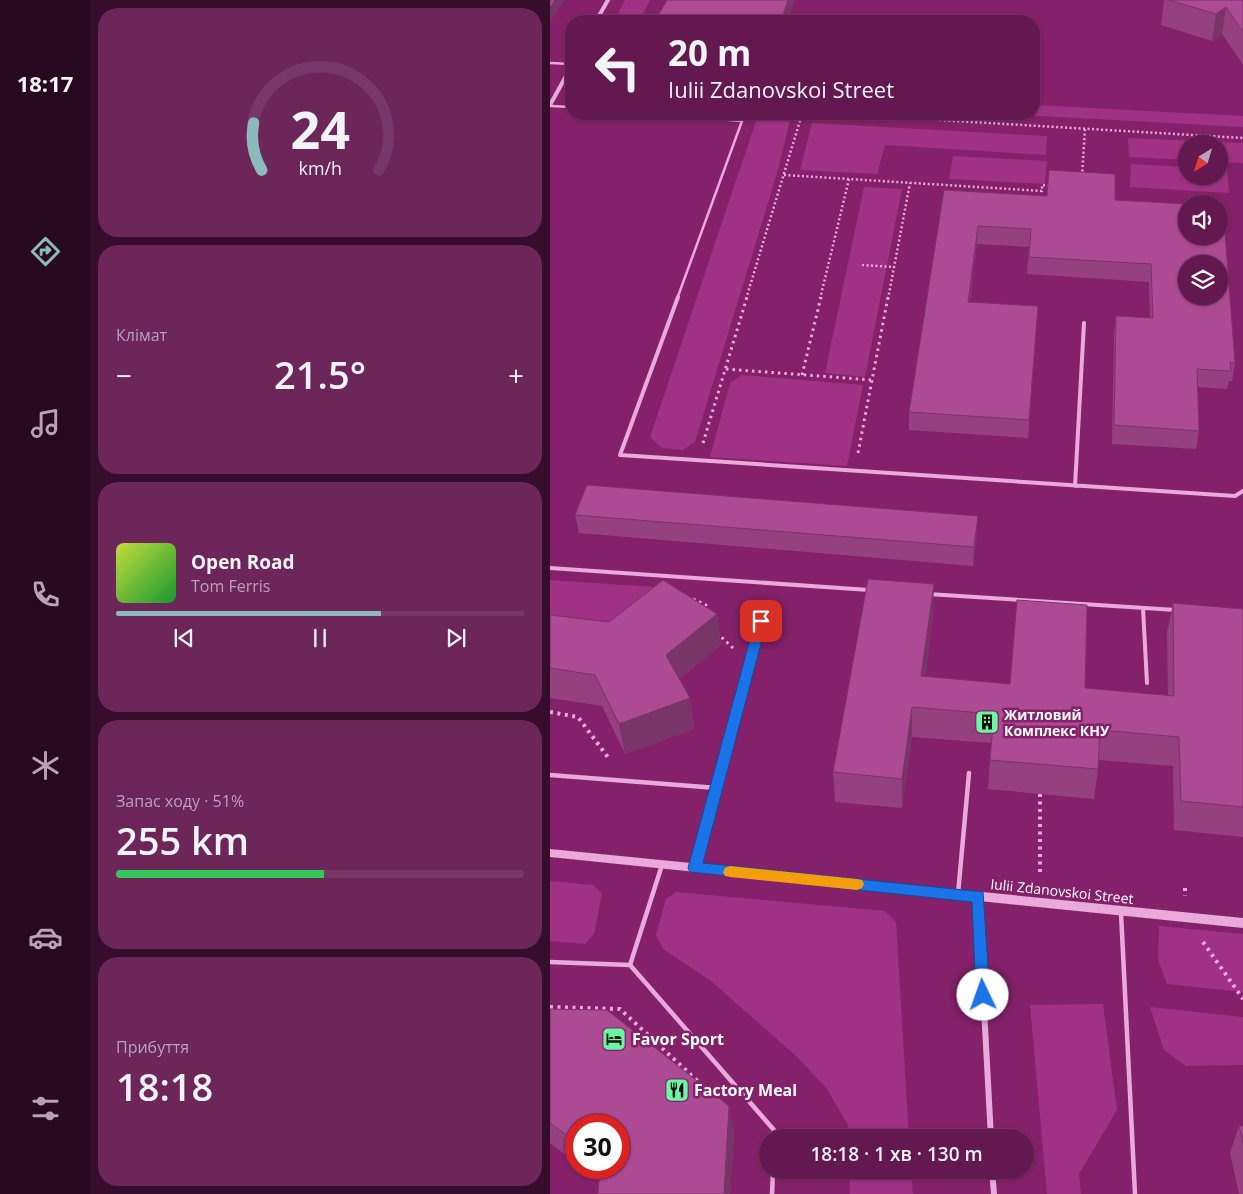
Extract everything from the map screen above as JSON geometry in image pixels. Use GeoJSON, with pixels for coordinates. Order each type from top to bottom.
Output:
{"type":"FeatureCollection","features":[{"type":"Feature","properties":{"kind":"street"},"geometry":{"type":"LineString","coordinates":[[599,15],[608,0]]}},
{"type":"Feature","properties":{"kind":"street"},"geometry":{"type":"LineString","coordinates":[[550,106],[565,77]]}},
{"type":"Feature","properties":{"kind":"street","name":"Iulii Zdanovskoi Street"},"geometry":{"type":"LineString","coordinates":[[550,853],[1243,923]]}},
{"type":"Feature","properties":{"kind":"street"},"geometry":{"type":"LineString","coordinates":[[978,896],[991,1129]]}},
{"type":"Feature","properties":{"kind":"street"},"geometry":{"type":"LineString","coordinates":[[993,1179],[994,1194]]}},
{"type":"Feature","properties":{"kind":"lane"},"geometry":{"type":"LineString","coordinates":[[550,62],[565,64]]}},
{"type":"Feature","properties":{"kind":"lane"},"geometry":{"type":"LineString","coordinates":[[550,106],[565,107]]}},
{"type":"Feature","properties":{"kind":"lane"},"geometry":{"type":"LineString","coordinates":[[742,120],[620,454],[1235,496],[1243,491]]}},
{"type":"Feature","properties":{"kind":"lane"},"geometry":{"type":"LineString","coordinates":[[1075,486],[1084,323]]}},
{"type":"Feature","properties":{"kind":"lane"},"geometry":{"type":"LineString","coordinates":[[550,568],[879,590]]}},
{"type":"Feature","properties":{"kind":"lane"},"geometry":{"type":"LineString","coordinates":[[918,593],[1183,611]]}},
{"type":"Feature","properties":{"kind":"lane"},"geometry":{"type":"LineString","coordinates":[[1143,608],[1147,683]]}},
{"type":"Feature","properties":{"kind":"lane"},"geometry":{"type":"LineString","coordinates":[[695,868],[761,621]]}},
{"type":"Feature","properties":{"kind":"lane"},"geometry":{"type":"LineString","coordinates":[[958,894],[969,773]]}},
{"type":"Feature","properties":{"kind":"lane"},"geometry":{"type":"LineString","coordinates":[[550,775],[717,788]]}},
{"type":"Feature","properties":{"kind":"lane"},"geometry":{"type":"LineString","coordinates":[[630,965],[662,864]]}},
{"type":"Feature","properties":{"kind":"lane"},"geometry":{"type":"LineString","coordinates":[[1120,910],[1135,1194]]}},
{"type":"Feature","properties":{"kind":"lane"},"geometry":{"type":"LineString","coordinates":[[550,962],[630,965],[773,1129]]}},
{"type":"Feature","properties":{"kind":"lane"},"geometry":{"type":"LineString","coordinates":[[772,1194],[773,1179]]}},
{"type":"Feature","properties":{"kind":"path"},"geometry":{"type":"LineString","coordinates":[[698,460],[800,120]]}},
{"type":"Feature","properties":{"kind":"path"},"geometry":{"type":"LineString","coordinates":[[936,120],[1243,138]]}},
{"type":"Feature","properties":{"kind":"path"},"geometry":{"type":"LineString","coordinates":[[1082,178],[1085,129]]}},
{"type":"Feature","properties":{"kind":"path"},"geometry":{"type":"LineString","coordinates":[[784,175],[1042,191],[1042,185],[1052,186]]}},
{"type":"Feature","properties":{"kind":"path"},"geometry":{"type":"LineString","coordinates":[[802,375],[849,179]]}},
{"type":"Feature","properties":{"kind":"path"},"geometry":{"type":"LineString","coordinates":[[855,471],[910,183]]}},
{"type":"Feature","properties":{"kind":"path"},"geometry":{"type":"LineString","coordinates":[[862,265],[894,267]]}},
{"type":"Feature","properties":{"kind":"path"},"geometry":{"type":"LineString","coordinates":[[726,369],[872,380]]}},
{"type":"Feature","properties":{"kind":"path"},"geometry":{"type":"LineString","coordinates":[[690,597],[706,605],[709,612]]}},
{"type":"Feature","properties":{"kind":"path"},"geometry":{"type":"LineString","coordinates":[[714,626],[717,633],[736,650]]}},
{"type":"Feature","properties":{"kind":"path"},"geometry":{"type":"LineString","coordinates":[[550,712],[578,717],[611,761]]}},
{"type":"Feature","properties":{"kind":"path"},"geometry":{"type":"LineString","coordinates":[[1040,794],[1040,875]]}},
{"type":"Feature","properties":{"kind":"path"},"geometry":{"type":"LineString","coordinates":[[1185,888],[1186,917],[1243,999]]}},
{"type":"Feature","properties":{"kind":"path"},"geometry":{"type":"LineString","coordinates":[[550,1007],[620,1009],[707,1089]]}},
{"type":"Feature","properties":{"kind":"shaded area"},"geometry":{"type":"Polygon","coordinates":[[[625,0],[650,0],[643,15],[617,15],[625,0]]]}},
{"type":"Feature","properties":{"kind":"shaded area"},"geometry":{"type":"Polygon","coordinates":[[[1040,105],[1243,116],[1243,127],[1040,116],[1040,105]]]}},
{"type":"Feature","properties":{"kind":"shaded area"},"geometry":{"type":"Polygon","coordinates":[[[756,120],[790,120],[778,170],[695,442],[683,450],[662,448],[650,437],[756,120]]]}},
{"type":"Feature","properties":{"kind":"shaded area"},"geometry":{"type":"Polygon","coordinates":[[[812,123],[1047,136],[1046,155],[885,145],[877,174],[800,170],[812,123]]]}},
{"type":"Feature","properties":{"kind":"shaded area"},"geometry":{"type":"Polygon","coordinates":[[[1128,138],[1178,140],[1178,160],[1129,157],[1128,138]]]}},
{"type":"Feature","properties":{"kind":"shaded area"},"geometry":{"type":"Polygon","coordinates":[[[1228,142],[1243,143],[1243,163],[1228,162],[1228,142]]]}},
{"type":"Feature","properties":{"kind":"shaded area"},"geometry":{"type":"Polygon","coordinates":[[[953,156],[1047,161],[1045,184],[949,179],[953,156]]]}},
{"type":"Feature","properties":{"kind":"shaded area"},"geometry":{"type":"Polygon","coordinates":[[[1131,164],[1178,167],[1178,185],[1228,185],[1228,181],[1229,193],[1130,187],[1131,164]]]}},
{"type":"Feature","properties":{"kind":"shaded area"},"geometry":{"type":"Polygon","coordinates":[[[864,187],[902,189],[865,377],[825,373],[864,187]]]}},
{"type":"Feature","properties":{"kind":"shaded area"},"geometry":{"type":"Polygon","coordinates":[[[742,375],[863,385],[847,466],[710,457],[730,383],[742,375]]]}},
{"type":"Feature","properties":{"kind":"shaded area"},"geometry":{"type":"Polygon","coordinates":[[[550,580],[654,587],[609,622],[550,617],[550,580]]]}},
{"type":"Feature","properties":{"kind":"shaded area"},"geometry":{"type":"Polygon","coordinates":[[[550,881],[593,885],[602,893],[594,934],[585,944],[550,941],[550,881]]]}},
{"type":"Feature","properties":{"kind":"shaded area"},"geometry":{"type":"Polygon","coordinates":[[[676,892],[885,911],[896,922],[909,1129],[848,1129],[848,1125],[827,1089],[797,1057],[711,981],[663,949],[656,935],[666,899],[676,892]]]}},
{"type":"Feature","properties":{"kind":"shaded area"},"geometry":{"type":"Polygon","coordinates":[[[1159,926],[1243,934],[1243,992],[1167,984],[1158,960],[1159,926]]]}},
{"type":"Feature","properties":{"kind":"shaded area"},"geometry":{"type":"Polygon","coordinates":[[[1103,1004],[1117,1110],[1079,1174],[1081,1194],[1047,1194],[1030,1005],[1103,1004]]]}},
{"type":"Feature","properties":{"kind":"shaded area"},"geometry":{"type":"Polygon","coordinates":[[[1150,1007],[1243,1017],[1243,1065],[1186,1066],[1164,1050],[1150,1007]]]}},
{"type":"Feature","properties":{"kind":"shaded area"},"geometry":{"type":"Polygon","coordinates":[[[849,1179],[912,1179],[913,1194],[850,1194],[849,1179]]]}},
{"type":"Feature","properties":{"kind":"building"},"geometry":{"type":"Polygon","coordinates":[[[550,0],[555,0],[550,8],[550,0]]]}},
{"type":"Feature","properties":{"kind":"building"},"geometry":{"type":"Polygon","coordinates":[[[667,0],[788,0],[783,15],[658,15],[667,0]]]}},
{"type":"Feature","properties":{"kind":"building"},"geometry":{"type":"Polygon","coordinates":[[[1169,0],[1241,0],[1243,1],[1243,32],[1226,7],[1216,14],[1169,0]]]}},
{"type":"Feature","properties":{"kind":"building"},"geometry":{"type":"Polygon","coordinates":[[[1049,170],[1115,174],[1115,200],[1178,204],[1178,245],[1226,245],[1227,255],[1178,255],[1178,305],[1228,305],[1228,271],[1235,363],[1230,362],[1231,371],[1197,369],[1199,431],[1114,425],[1116,316],[1153,318],[1151,264],[1029,257],[1031,229],[978,226],[968,302],[1038,306],[1029,420],[909,412],[944,190],[1047,196],[1049,170]]]}},
{"type":"Feature","properties":{"kind":"building"},"geometry":{"type":"Polygon","coordinates":[[[587,485],[978,516],[974,547],[575,515],[587,485]]]}},
{"type":"Feature","properties":{"kind":"building","name":"Житловий Комплекс КНУ"},"geometry":{"type":"Polygon","coordinates":[[[868,579],[934,584],[921,676],[1010,684],[1017,600],[1087,605],[1085,688],[1174,696],[1173,603],[1243,609],[1243,807],[1181,801],[1179,737],[1100,730],[1098,769],[990,760],[994,714],[912,707],[902,779],[833,772],[868,579]]]}},
{"type":"Feature","properties":{"kind":"building"},"geometry":{"type":"Polygon","coordinates":[[[663,580],[717,614],[666,655],[690,698],[619,724],[595,675],[550,668],[550,615],[609,622],[663,580]]]}},
{"type":"Feature","properties":{"kind":"building"},"geometry":{"type":"Polygon","coordinates":[[[550,1009],[607,1010],[729,1106],[724,1194],[598,1194],[599,1179],[630,1179],[630,1114],[565,1114],[565,1134],[550,1123],[550,1009]]]}},
{"type":"Feature","properties":{"kind":"building"},"geometry":{"type":"Polygon","coordinates":[[[1239,1126],[1243,1126],[1243,1143],[1239,1126]]]}},
{"type":"Feature","properties":{"kind":"slow traffic"},"geometry":{"type":"LineString","coordinates":[[730,872],[857,884]]}},
{"type":"Feature","properties":{"kind":"place","name":"Житловий Комплекс КНУ"},"geometry":{"type":"Point","coordinates":[987,722]}},
{"type":"Feature","properties":{"kind":"place","name":"Favor Sport"},"geometry":{"type":"Point","coordinates":[614,1039]}},
{"type":"Feature","properties":{"kind":"place","name":"Factory Meal"},"geometry":{"type":"Point","coordinates":[677,1090]}},
{"type":"Feature","properties":{"kind":"route"},"geometry":{"type":"LineString","coordinates":[[761,621],[695,868],[978,896],[983,995]]}}]}
